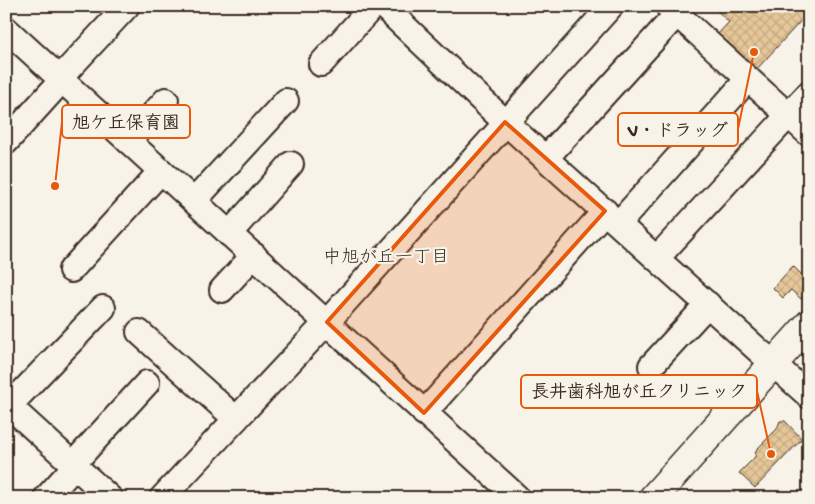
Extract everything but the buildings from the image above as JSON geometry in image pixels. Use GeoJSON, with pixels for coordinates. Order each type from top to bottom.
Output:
{"type":"FeatureCollection","features":[{"type":"Feature","properties":{"kind":"main road"},"geometry":{"type":"LineString","coordinates":[[653,498],[809,324]]}},
{"type":"Feature","properties":{"kind":"street"},"geometry":{"type":"LineString","coordinates":[[321,64],[373,6]]}},
{"type":"Feature","properties":{"kind":"street"},"geometry":{"type":"LineString","coordinates":[[162,498],[327,322],[611,6]]}},
{"type":"Feature","properties":{"kind":"street"},"geometry":{"type":"LineString","coordinates":[[6,142],[123,8]]}},
{"type":"Feature","properties":{"kind":"street"},"geometry":{"type":"LineString","coordinates":[[395,10],[505,122],[809,396]]}},
{"type":"Feature","properties":{"kind":"street"},"geometry":{"type":"LineString","coordinates":[[546,158],[671,16],[783,120],[809,134]]}},
{"type":"Feature","properties":{"kind":"street"},"geometry":{"type":"LineString","coordinates":[[6,29],[518,498]]}},
{"type":"Feature","properties":{"kind":"street"},"geometry":{"type":"LineString","coordinates":[[424,413],[743,84]]}},
{"type":"Feature","properties":{"kind":"street"},"geometry":{"type":"LineString","coordinates":[[658,258],[809,93]]}},
{"type":"Feature","properties":{"kind":"street"},"geometry":{"type":"LineString","coordinates":[[128,141],[166,100]]}},
{"type":"Feature","properties":{"kind":"street"},"geometry":{"type":"LineString","coordinates":[[194,200],[286,101]]}},
{"type":"Feature","properties":{"kind":"street"},"geometry":{"type":"LineString","coordinates":[[230,234],[291,164]]}},
{"type":"Feature","properties":{"kind":"street"},"geometry":{"type":"LineString","coordinates":[[71,270],[161,171]]}},
{"type":"Feature","properties":{"kind":"street"},"geometry":{"type":"LineString","coordinates":[[222,290],[254,255]]}},
{"type":"Feature","properties":{"kind":"street"},"geometry":{"type":"LineString","coordinates":[[651,366],[708,304]]}},
{"type":"Feature","properties":{"kind":"street"},"geometry":{"type":"LineString","coordinates":[[103,308],[7,404],[110,498]]}},
{"type":"Feature","properties":{"kind":"street"},"geometry":{"type":"LineString","coordinates":[[139,332],[236,419]]}},
{"type":"Feature","properties":{"kind":"street"},"geometry":{"type":"LineString","coordinates":[[46,498],[147,383]]}},
{"type":"Feature","properties":{"kind":"highlighted area"},"geometry":{"type":"Polygon","coordinates":[[[505,122],[605,211],[424,413],[327,322],[505,122]]]}},
{"type":"Feature","properties":{"kind":"place","name":"V・ドラッグ"},"geometry":{"type":"Point","coordinates":[754,52]}},
{"type":"Feature","properties":{"kind":"place","name":"旭ケ丘保育園"},"geometry":{"type":"Point","coordinates":[55,186]}},
{"type":"Feature","properties":{"kind":"place","name":"長井歯科旭が丘クリニック"},"geometry":{"type":"Point","coordinates":[771,454]}},
{"type":"Feature","properties":{"kind":"district","name":"中旭が丘一丁目"},"geometry":{"type":"Point","coordinates":[386,256]}}]}
